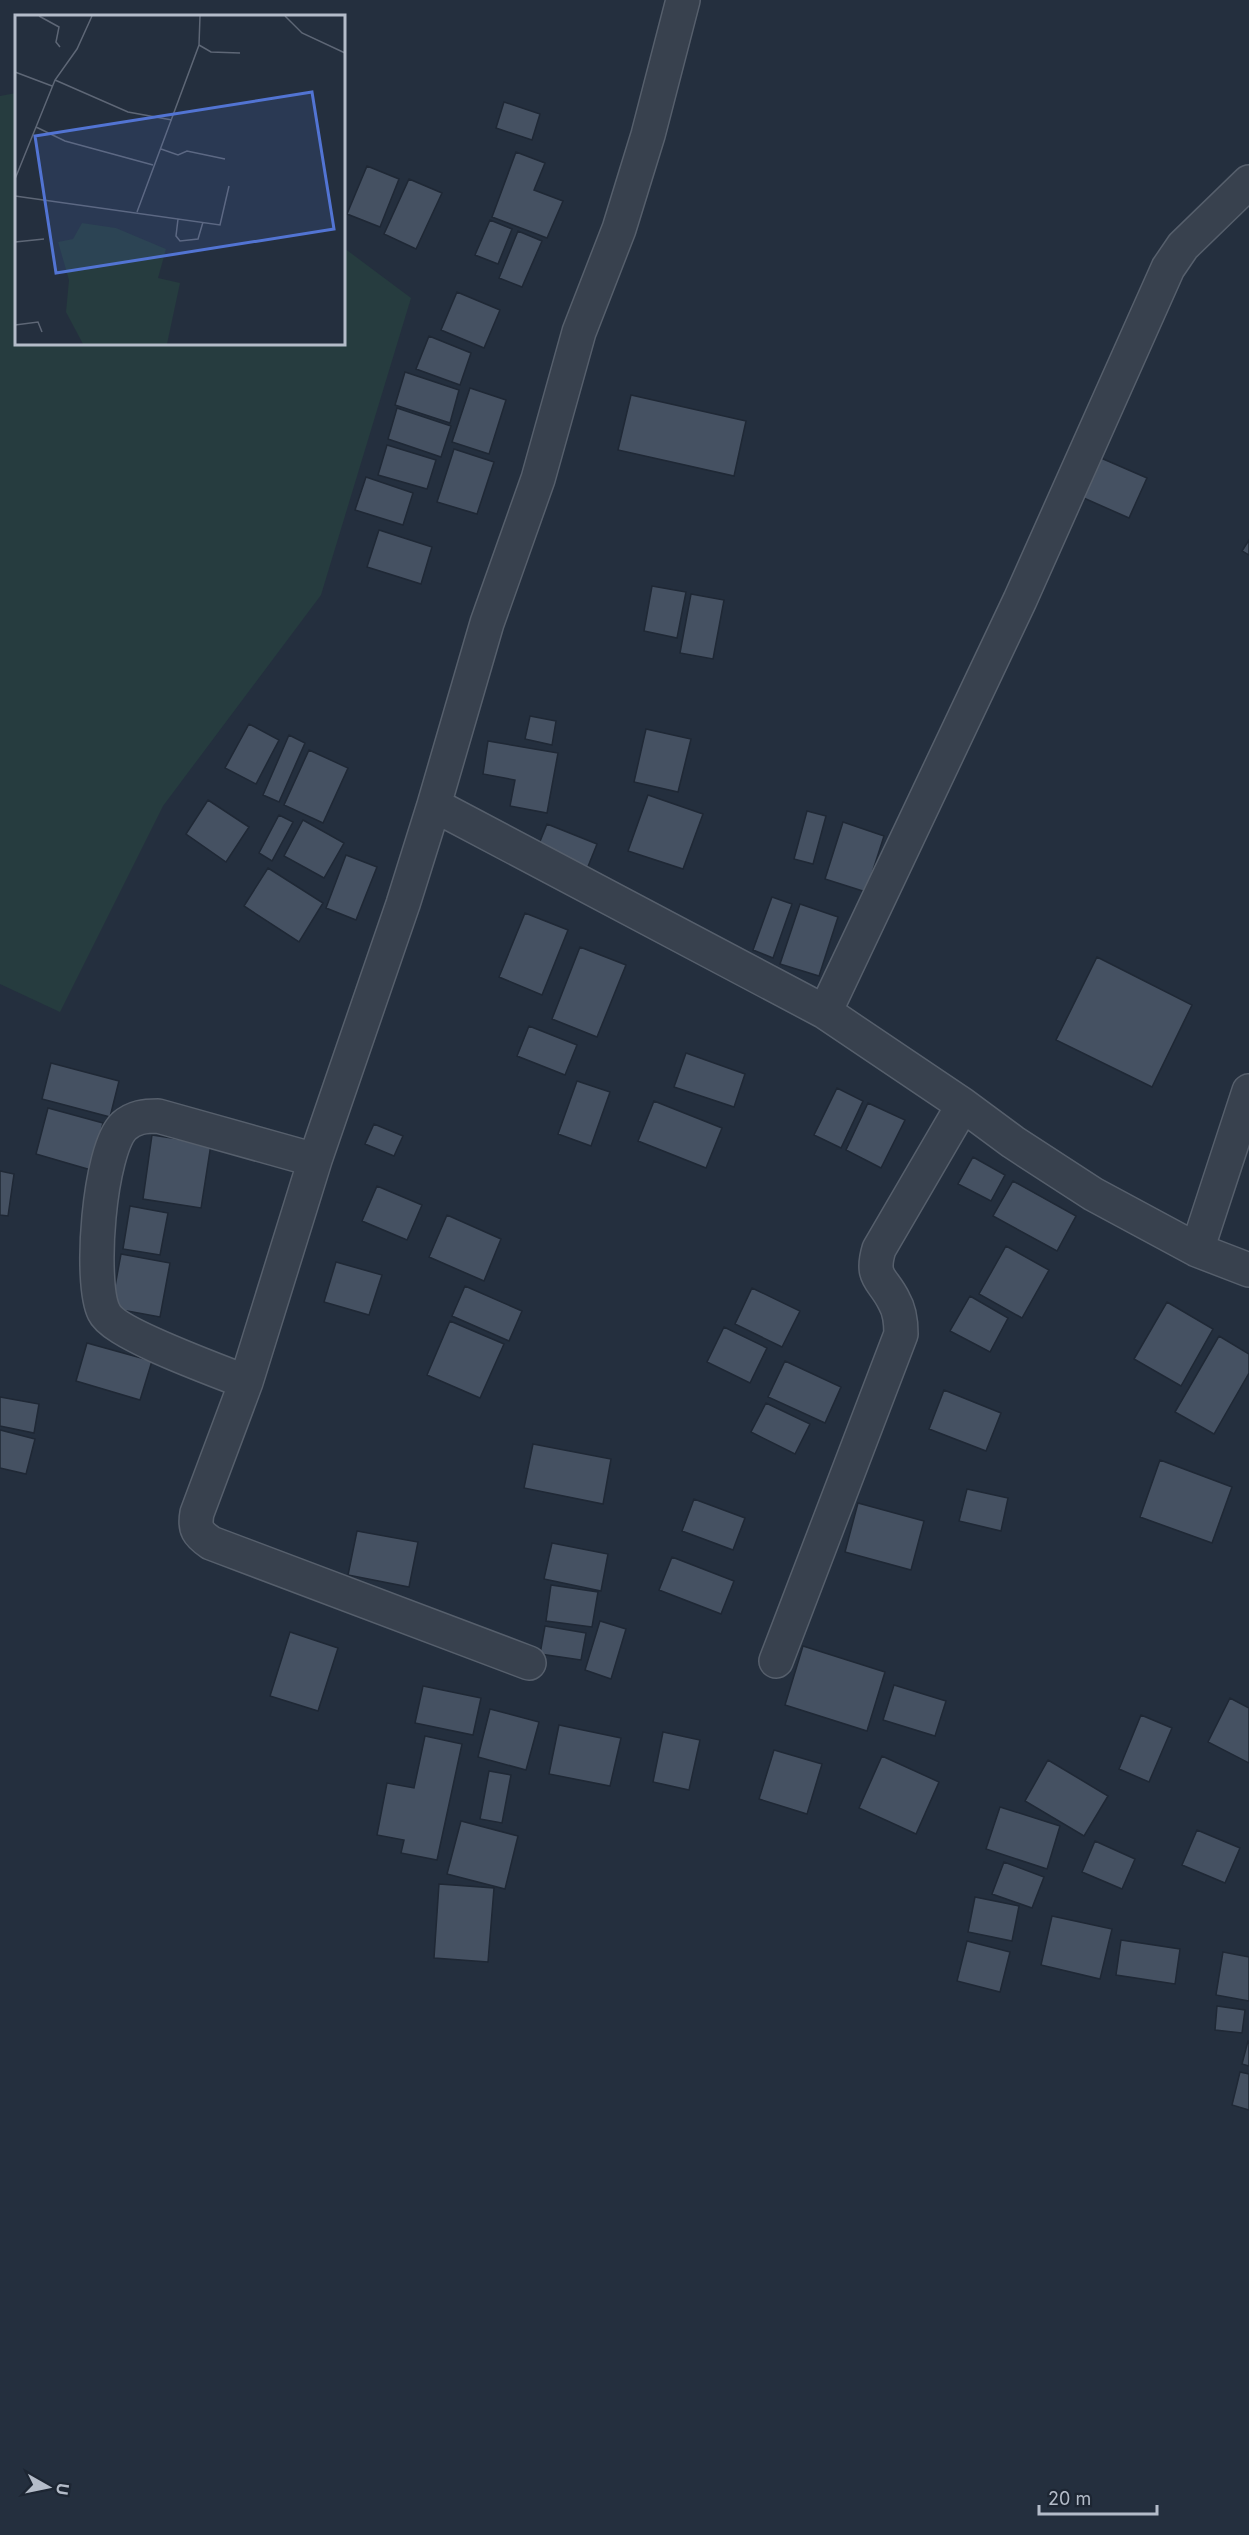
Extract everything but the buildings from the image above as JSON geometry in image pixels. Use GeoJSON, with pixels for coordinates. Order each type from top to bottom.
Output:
{"type":"FeatureCollection","features":[{"type":"Feature","properties":{"kind":"street"},"geometry":{"type":"LineString","coordinates":[[529,1663],[211,1543],[200,1535],[195,1526],[197,1513],[246,1382],[315,1160],[434,804],[487,623],[538,479],[579,332],[628,198],[683,0]]}},
{"type":"Feature","properties":{"kind":"street"},"geometry":{"type":"LineString","coordinates":[[825,1012],[1020,600],[1168,268],[1183,246],[1249,182]]}},
{"type":"Feature","properties":{"kind":"street"},"geometry":{"type":"LineString","coordinates":[[434,804],[825,1012],[963,1105],[1013,1142],[1093,1194],[1197,1250],[1249,1270]]}},
{"type":"Feature","properties":{"kind":"street"},"geometry":{"type":"LineString","coordinates":[[1197,1250],[1249,1091]]}},
{"type":"Feature","properties":{"kind":"street"},"geometry":{"type":"LineString","coordinates":[[776,1661],[901,1334],[901,1322],[894,1300],[876,1275],[874,1263],[879,1249],[963,1105]]}},
{"type":"Feature","properties":{"kind":"street"},"geometry":{"type":"LineString","coordinates":[[246,1382],[123,1330],[104,1313],[97,1259],[102,1185],[111,1148],[123,1127],[141,1116],[158,1116],[315,1160]]}},
{"type":"Feature","properties":{"kind":"green space"},"geometry":{"type":"Polygon","coordinates":[[[15,93],[15,345],[345,345],[345,249],[411,298],[321,595],[163,806],[60,1012],[0,984],[0,96],[15,93]]]}}]}
